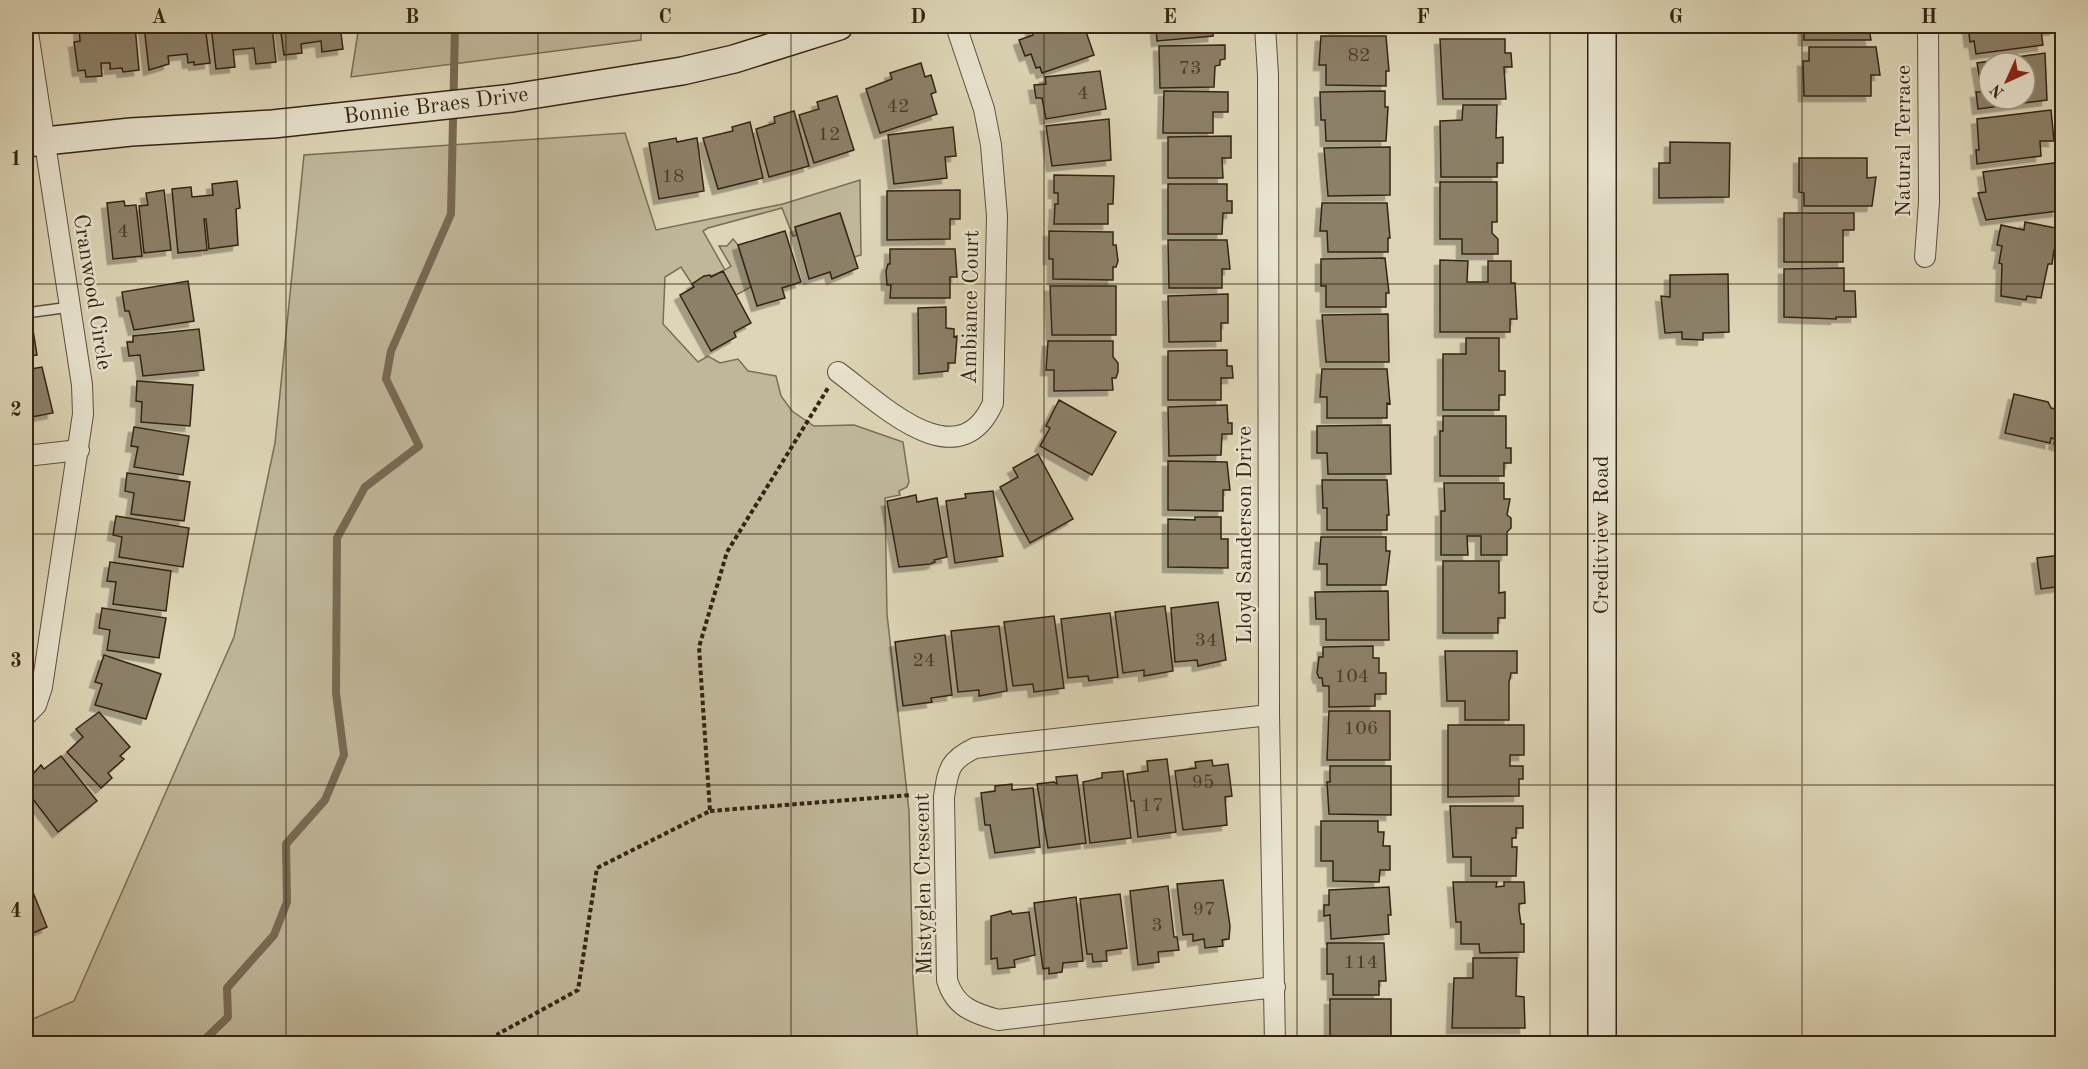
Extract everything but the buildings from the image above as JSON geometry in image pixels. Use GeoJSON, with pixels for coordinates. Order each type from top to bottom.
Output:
{"type":"FeatureCollection","features":[{"type":"Feature","properties":{"kind":"street","name":"Cranwood Circle"},"geometry":{"type":"LineString","coordinates":[[26,715],[36,705],[42,687],[83,414],[82,385],[70,307],[35,142],[27,26]]}},
{"type":"Feature","properties":{"kind":"street","name":"Bonnie Braes Drive"},"geometry":{"type":"LineString","coordinates":[[35,142],[131,132],[273,124],[512,98],[633,80],[734,58],[839,26]]}},
{"type":"Feature","properties":{"kind":"street","name":"Ambiance Court"},"geometry":{"type":"LineString","coordinates":[[838,372],[914,428],[940,437],[960,436],[974,430],[987,417],[993,403],[997,216],[991,145],[984,109],[956,26]]}},
{"type":"Feature","properties":{"kind":"street","name":"Lloyd Sanderson Drive"},"geometry":{"type":"LineString","coordinates":[[1265,26],[1268,87],[1269,715],[1275,1044]]}},
{"type":"Feature","properties":{"kind":"street","name":"Creditview Road"},"geometry":{"type":"LineString","coordinates":[[1602,26],[1602,1044]]}},
{"type":"Feature","properties":{"kind":"street","name":"Natural Terrace"},"geometry":{"type":"LineString","coordinates":[[1925,257],[1929,202],[1928,26]]}},
{"type":"Feature","properties":{"kind":"street"},"geometry":{"type":"LineString","coordinates":[[26,456],[79,450]]}},
{"type":"Feature","properties":{"kind":"street","name":"Mistyglen Crescent"},"geometry":{"type":"LineString","coordinates":[[1269,715],[975,748],[959,755],[947,775],[944,797],[947,980],[951,994],[962,1005],[975,1014],[998,1020],[1275,987]]}},
{"type":"Feature","properties":{"kind":"lane"},"geometry":{"type":"LineString","coordinates":[[26,313],[70,307]]}},
{"type":"Feature","properties":{"kind":"path"},"geometry":{"type":"LineString","coordinates":[[710,811],[699,647],[727,552],[838,372]]}},
{"type":"Feature","properties":{"kind":"path"},"geometry":{"type":"LineString","coordinates":[[497,1044],[498,1034],[578,990],[597,868],[710,811],[910,795]]}},
{"type":"Feature","properties":{"kind":"shaded area"},"geometry":{"type":"Polygon","coordinates":[[[359,26],[641,26],[641,40],[351,77],[359,26]]]}},
{"type":"Feature","properties":{"kind":"shaded area"},"geometry":{"type":"Polygon","coordinates":[[[625,133],[656,230],[783,204],[860,180],[861,255],[854,257],[840,213],[795,227],[797,235],[793,236],[782,208],[708,228],[703,231],[725,270],[731,266],[719,246],[727,246],[733,239],[738,245],[751,287],[736,295],[723,271],[692,284],[681,267],[665,277],[663,324],[698,362],[708,356],[720,363],[738,359],[748,371],[776,376],[781,396],[792,411],[814,426],[854,425],[903,442],[909,482],[907,487],[899,491],[900,495],[885,498],[887,614],[909,811],[913,980],[918,1043],[26,1044],[26,1022],[74,1001],[234,637],[275,443],[304,155],[625,133]]]}},
{"type":"Feature","properties":{"kind":"waterway"},"geometry":{"type":"LineString","coordinates":[[191,1044],[204,1040],[228,1017],[227,988],[274,935],[287,902],[286,844],[325,800],[344,755],[336,693],[337,538],[365,487],[419,446],[386,379],[391,351],[451,214],[455,26]]}}]}
